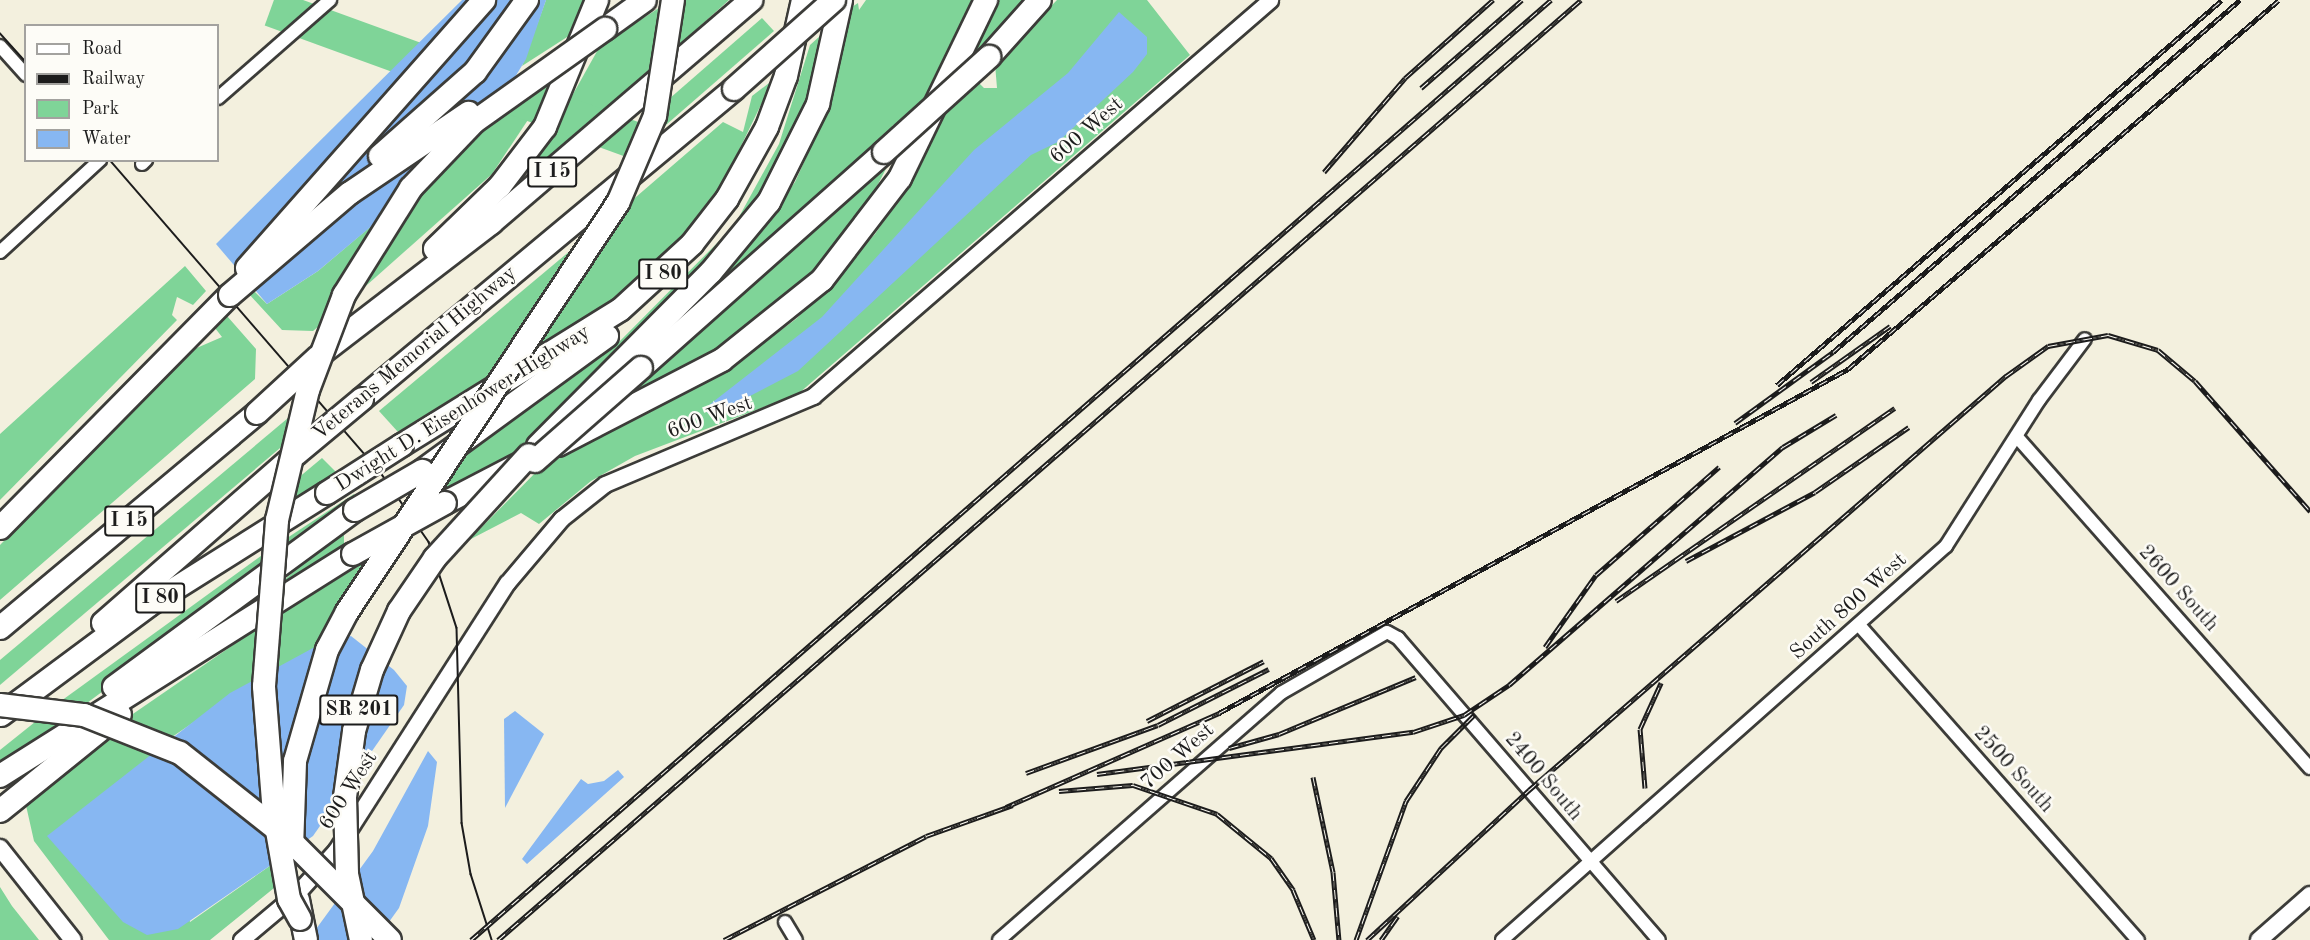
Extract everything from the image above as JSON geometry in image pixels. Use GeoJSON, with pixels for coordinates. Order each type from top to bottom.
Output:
{"type":"FeatureCollection","features":[{"type":"Feature","properties":{"kind":"highway"},"geometry":{"type":"LineString","coordinates":[[230,295],[257,251],[484,0]]}},
{"type":"Feature","properties":{"kind":"highway"},"geometry":{"type":"LineString","coordinates":[[0,528],[230,295],[281,239],[462,86],[526,0]]}},
{"type":"Feature","properties":{"kind":"highway"},"geometry":{"type":"LineString","coordinates":[[344,334],[517,165],[545,127],[597,0]]}},
{"type":"Feature","properties":{"kind":"highway"},"geometry":{"type":"LineString","coordinates":[[303,929],[290,899],[274,814],[264,686],[277,520],[311,383],[352,279],[421,175],[484,115],[645,0]]}},
{"type":"Feature","properties":{"kind":"highway"},"geometry":{"type":"LineString","coordinates":[[303,929],[291,846],[292,782],[307,705],[327,651],[347,612],[618,203],[655,116],[668,61],[673,0]]}},
{"type":"Feature","properties":{"kind":"highway","name":"I 15"},"geometry":{"type":"LineString","coordinates":[[0,628],[257,413],[344,334],[500,215],[751,0]]}},
{"type":"Feature","properties":{"kind":"highway","name":"Dwight D. Eisenhower Highway"},"geometry":{"type":"LineString","coordinates":[[0,714],[149,605],[635,299],[692,244],[727,199],[774,110],[803,0]]}},
{"type":"Feature","properties":{"kind":"highway","name":"Veterans Memorial Highway"},"geometry":{"type":"LineString","coordinates":[[0,714],[296,454],[734,89],[834,0]]}},
{"type":"Feature","properties":{"kind":"highway"},"geometry":{"type":"LineString","coordinates":[[635,361],[735,247],[779,186],[821,95],[841,0]]}},
{"type":"Feature","properties":{"kind":"highway"},"geometry":{"type":"LineString","coordinates":[[0,776],[247,617],[353,555],[445,503],[706,370],[809,292],[859,238],[900,178],[986,0]]}},
{"type":"Feature","properties":{"kind":"highway"},"geometry":{"type":"LineString","coordinates":[[635,361],[884,152],[988,57],[1040,0]]}},
{"type":"Feature","properties":{"kind":"highway"},"geometry":{"type":"LineString","coordinates":[[230,295],[387,166],[605,29]]}},
{"type":"Feature","properties":{"kind":"highway"},"geometry":{"type":"LineString","coordinates":[[24,759],[192,626],[355,510],[422,471],[640,313],[708,241],[727,199]]}},
{"type":"Feature","properties":{"kind":"highway","name":"SR 201"},"geometry":{"type":"LineString","coordinates":[[360,940],[344,835],[358,715],[399,611],[435,558],[476,512],[635,361]]}},
{"type":"Feature","properties":{"kind":"highway"},"geometry":{"type":"LineString","coordinates":[[7,805],[247,617]]}},
{"type":"Feature","properties":{"kind":"highway"},"geometry":{"type":"LineString","coordinates":[[0,705],[84,715],[180,753],[290,840],[390,940]]}},
{"type":"Feature","properties":{"kind":"main road"},"geometry":{"type":"LineString","coordinates":[[0,848],[73,940]]}},
{"type":"Feature","properties":{"kind":"main road"},"geometry":{"type":"LineString","coordinates":[[2259,940],[2310,895]]}},
{"type":"Feature","properties":{"kind":"street"},"geometry":{"type":"LineString","coordinates":[[219,94],[330,0]]}},
{"type":"Feature","properties":{"kind":"street","name":"600 West"},"geometry":{"type":"LineString","coordinates":[[241,940],[298,892],[336,850],[507,583],[561,519],[605,484],[813,396],[1270,0]]}},
{"type":"Feature","properties":{"kind":"street"},"geometry":{"type":"LineString","coordinates":[[0,46],[24,73]]}},
{"type":"Feature","properties":{"kind":"street"},"geometry":{"type":"LineString","coordinates":[[0,252],[101,162]]}},
{"type":"Feature","properties":{"kind":"street","name":"South 800 West"},"geometry":{"type":"LineString","coordinates":[[1502,940],[1946,546],[2016,436],[2085,339]]}},
{"type":"Feature","properties":{"kind":"street","name":"2600 South"},"geometry":{"type":"LineString","coordinates":[[2016,436],[2310,768]]}},
{"type":"Feature","properties":{"kind":"street","name":"2500 South"},"geometry":{"type":"LineString","coordinates":[[1859,625],[2138,940]]}},
{"type":"Feature","properties":{"kind":"street","name":"700 West"},"geometry":{"type":"LineString","coordinates":[[999,940],[1281,693],[1387,632],[1398,638]]}},
{"type":"Feature","properties":{"kind":"street","name":"2400 South"},"geometry":{"type":"LineString","coordinates":[[1398,638],[1659,940]]}},
{"type":"Feature","properties":{"kind":"street"},"geometry":{"type":"LineString","coordinates":[[784,922],[796,940]]}},
{"type":"Feature","properties":{"kind":"green space"},"geometry":{"type":"Polygon","coordinates":[[[274,0],[303,0],[641,123],[628,158],[265,25],[274,0]]]}},
{"type":"Feature","properties":{"kind":"green space"},"geometry":{"type":"Polygon","coordinates":[[[546,0],[589,0],[578,30],[522,66],[546,0]]]}},
{"type":"Feature","properties":{"kind":"green space"},"geometry":{"type":"Polygon","coordinates":[[[682,0],[729,0],[679,45],[682,0]]]}},
{"type":"Feature","properties":{"kind":"green space"},"geometry":{"type":"Polygon","coordinates":[[[866,0],[976,0],[925,109],[899,131],[893,125],[881,148],[683,318],[747,249],[795,182],[830,105],[852,7],[858,3],[859,10],[866,0]]]}},
{"type":"Feature","properties":{"kind":"green space"},"geometry":{"type":"Polygon","coordinates":[[[998,0],[1038,0],[985,53],[974,53],[998,0]]]}},
{"type":"Feature","properties":{"kind":"green space"},"geometry":{"type":"Polygon","coordinates":[[[1057,0],[1147,0],[1190,55],[798,394],[635,456],[591,481],[539,524],[521,513],[469,540],[543,465],[720,375],[796,319],[875,234],[905,190],[947,108],[977,81],[984,88],[997,88],[995,64],[1057,0]]]}},
{"type":"Feature","properties":{"kind":"green space"},"geometry":{"type":"Polygon","coordinates":[[[662,6],[656,65],[540,164],[536,160],[600,46],[662,6]]]}},
{"type":"Feature","properties":{"kind":"green space"},"geometry":{"type":"Polygon","coordinates":[[[762,18],[774,31],[659,131],[669,99],[762,18]]]}},
{"type":"Feature","properties":{"kind":"green space"},"geometry":{"type":"Polygon","coordinates":[[[830,27],[797,133],[744,222],[510,459],[446,493],[441,487],[466,450],[617,344],[734,226],[779,144],[810,45],[830,27]]]}},
{"type":"Feature","properties":{"kind":"green space"},"geometry":{"type":"Polygon","coordinates":[[[559,73],[492,174],[350,300],[407,203],[488,122],[559,73]]]}},
{"type":"Feature","properties":{"kind":"green space"},"geometry":{"type":"Polygon","coordinates":[[[773,80],[724,181],[674,246],[625,291],[534,349],[629,203],[723,122],[743,132],[752,96],[773,80]]]}},
{"type":"Feature","properties":{"kind":"green space"},"geometry":{"type":"Polygon","coordinates":[[[892,157],[872,196],[809,277],[715,353],[633,397],[632,385],[892,157]]]}},
{"type":"Feature","properties":{"kind":"green space"},"geometry":{"type":"Polygon","coordinates":[[[376,222],[325,321],[313,331],[282,330],[249,294],[253,290],[267,304],[318,271],[376,222]]]}},
{"type":"Feature","properties":{"kind":"green space"},"geometry":{"type":"Polygon","coordinates":[[[577,245],[490,375],[398,432],[379,411],[577,245]]]}},
{"type":"Feature","properties":{"kind":"green space"},"geometry":{"type":"Polygon","coordinates":[[[185,266],[206,291],[193,305],[177,297],[172,315],[177,320],[0,500],[0,434],[185,266]]]}},
{"type":"Feature","properties":{"kind":"green space"},"geometry":{"type":"Polygon","coordinates":[[[227,316],[256,349],[255,379],[0,600],[0,545],[192,350],[222,337],[215,328],[227,316]]]}},
{"type":"Feature","properties":{"kind":"green space"},"geometry":{"type":"Polygon","coordinates":[[[288,418],[286,443],[0,685],[0,660],[288,418]]]}},
{"type":"Feature","properties":{"kind":"green space"},"geometry":{"type":"Polygon","coordinates":[[[322,458],[336,472],[287,506],[291,484],[322,458]]]}},
{"type":"Feature","properties":{"kind":"green space"},"geometry":{"type":"Polygon","coordinates":[[[354,494],[362,504],[278,562],[281,542],[354,494]]]}},
{"type":"Feature","properties":{"kind":"green space"},"geometry":{"type":"Polygon","coordinates":[[[344,534],[344,549],[276,587],[313,555],[344,534]]]}},
{"type":"Feature","properties":{"kind":"green space"},"geometry":{"type":"Polygon","coordinates":[[[265,553],[263,572],[83,706],[61,701],[265,553]]]}},
{"type":"Feature","properties":{"kind":"green space"},"geometry":{"type":"Polygon","coordinates":[[[368,560],[318,646],[271,672],[273,619],[368,560]]]}},
{"type":"Feature","properties":{"kind":"green space"},"geometry":{"type":"Polygon","coordinates":[[[258,628],[257,679],[172,737],[127,718],[258,628]]]}},
{"type":"Feature","properties":{"kind":"green space"},"geometry":{"type":"Polygon","coordinates":[[[40,718],[63,722],[0,769],[0,750],[40,718]]]}},
{"type":"Feature","properties":{"kind":"green space"},"geometry":{"type":"Polygon","coordinates":[[[109,733],[154,750],[190,922],[274,863],[279,884],[210,940],[109,940],[34,841],[25,801],[109,733]]]}},
{"type":"Feature","properties":{"kind":"green space"},"geometry":{"type":"Polygon","coordinates":[[[0,887],[12,906],[39,940],[0,940],[0,887]]]}},
{"type":"Feature","properties":{"kind":"water"},"geometry":{"type":"Polygon","coordinates":[[[462,0],[546,0],[526,59],[479,136],[318,271],[267,304],[216,244],[462,0]]]}},
{"type":"Feature","properties":{"kind":"water"},"geometry":{"type":"Polygon","coordinates":[[[1119,12],[1147,37],[1147,54],[1133,72],[1058,142],[1031,155],[798,371],[717,413],[707,413],[709,405],[822,317],[974,150],[1068,73],[1119,12]]]}},
{"type":"Feature","properties":{"kind":"water"},"geometry":{"type":"Polygon","coordinates":[[[351,636],[394,670],[407,686],[404,705],[313,836],[178,929],[147,935],[123,922],[47,836],[230,693],[313,648],[351,636]]]}},
{"type":"Feature","properties":{"kind":"water"},"geometry":{"type":"Polygon","coordinates":[[[515,711],[544,734],[505,808],[504,719],[515,711]]]}},
{"type":"Feature","properties":{"kind":"water"},"geometry":{"type":"Polygon","coordinates":[[[428,751],[437,762],[428,826],[399,908],[376,940],[308,940],[373,851],[428,751]]]}},
{"type":"Feature","properties":{"kind":"water"},"geometry":{"type":"Polygon","coordinates":[[[618,770],[624,777],[527,864],[522,859],[581,779],[588,784],[604,781],[618,770]]]}},
{"type":"Feature","properties":{"kind":"tram line"},"geometry":{"type":"LineString","coordinates":[[0,33],[24,60]]}},
{"type":"Feature","properties":{"kind":"tram line"},"geometry":{"type":"LineString","coordinates":[[112,162],[381,473],[429,542],[457,628],[462,823],[471,874],[492,940]]}},
{"type":"Feature","properties":{"kind":"railway"},"geometry":{"type":"LineString","coordinates":[[1324,172],[1405,78],[1493,0]]}},
{"type":"Feature","properties":{"kind":"railway"},"geometry":{"type":"LineString","coordinates":[[1421,88],[1522,0]]}},
{"type":"Feature","properties":{"kind":"railway"},"geometry":{"type":"LineString","coordinates":[[471,940],[1551,0]]}},
{"type":"Feature","properties":{"kind":"railway"},"geometry":{"type":"LineString","coordinates":[[498,940],[1581,0]]}},
{"type":"Feature","properties":{"kind":"railway"},"geometry":{"type":"LineString","coordinates":[[1777,385],[2222,0]]}},
{"type":"Feature","properties":{"kind":"railway"},"geometry":{"type":"LineString","coordinates":[[1735,423],[1833,352],[2240,0]]}},
{"type":"Feature","properties":{"kind":"railway"},"geometry":{"type":"LineString","coordinates":[[1006,807],[1219,713],[1848,369],[2279,0]]}},
{"type":"Feature","properties":{"kind":"railway"},"geometry":{"type":"LineString","coordinates":[[1811,382],[1890,326]]}},
{"type":"Feature","properties":{"kind":"railway"},"geometry":{"type":"LineString","coordinates":[[1367,940],[1529,790],[2006,376],[2048,346],[2108,335],[2158,350],[2195,381],[2310,511]]}},
{"type":"Feature","properties":{"kind":"railway"},"geometry":{"type":"LineString","coordinates":[[1616,601],[1895,408]]}},
{"type":"Feature","properties":{"kind":"railway"},"geometry":{"type":"LineString","coordinates":[[1097,774],[1413,732],[1464,715],[1509,685],[1783,447],[1836,415]]}},
{"type":"Feature","properties":{"kind":"railway"},"geometry":{"type":"LineString","coordinates":[[1686,561],[1815,492],[1909,427]]}},
{"type":"Feature","properties":{"kind":"railway"},"geometry":{"type":"LineString","coordinates":[[1545,647],[1596,575],[1719,467]]}},
{"type":"Feature","properties":{"kind":"railway"},"geometry":{"type":"LineString","coordinates":[[1147,721],[1264,661]]}},
{"type":"Feature","properties":{"kind":"railway"},"geometry":{"type":"LineString","coordinates":[[1026,773],[1158,725],[1269,669]]}},
{"type":"Feature","properties":{"kind":"railway"},"geometry":{"type":"LineString","coordinates":[[1229,748],[1279,734],[1416,677]]}},
{"type":"Feature","properties":{"kind":"railway"},"geometry":{"type":"LineString","coordinates":[[1645,788],[1640,729],[1661,683]]}},
{"type":"Feature","properties":{"kind":"railway"},"geometry":{"type":"LineString","coordinates":[[1356,940],[1406,801],[1441,748],[1475,714]]}},
{"type":"Feature","properties":{"kind":"railway"},"geometry":{"type":"LineString","coordinates":[[1313,777],[1333,872],[1339,940]]}},
{"type":"Feature","properties":{"kind":"railway"},"geometry":{"type":"LineString","coordinates":[[1059,791],[1133,785],[1217,814],[1271,858],[1293,890],[1314,940]]}},
{"type":"Feature","properties":{"kind":"railway"},"geometry":{"type":"LineString","coordinates":[[724,940],[926,836],[1013,805]]}},
{"type":"Feature","properties":{"kind":"railway"},"geometry":{"type":"LineString","coordinates":[[1381,940],[1398,916]]}}]}
